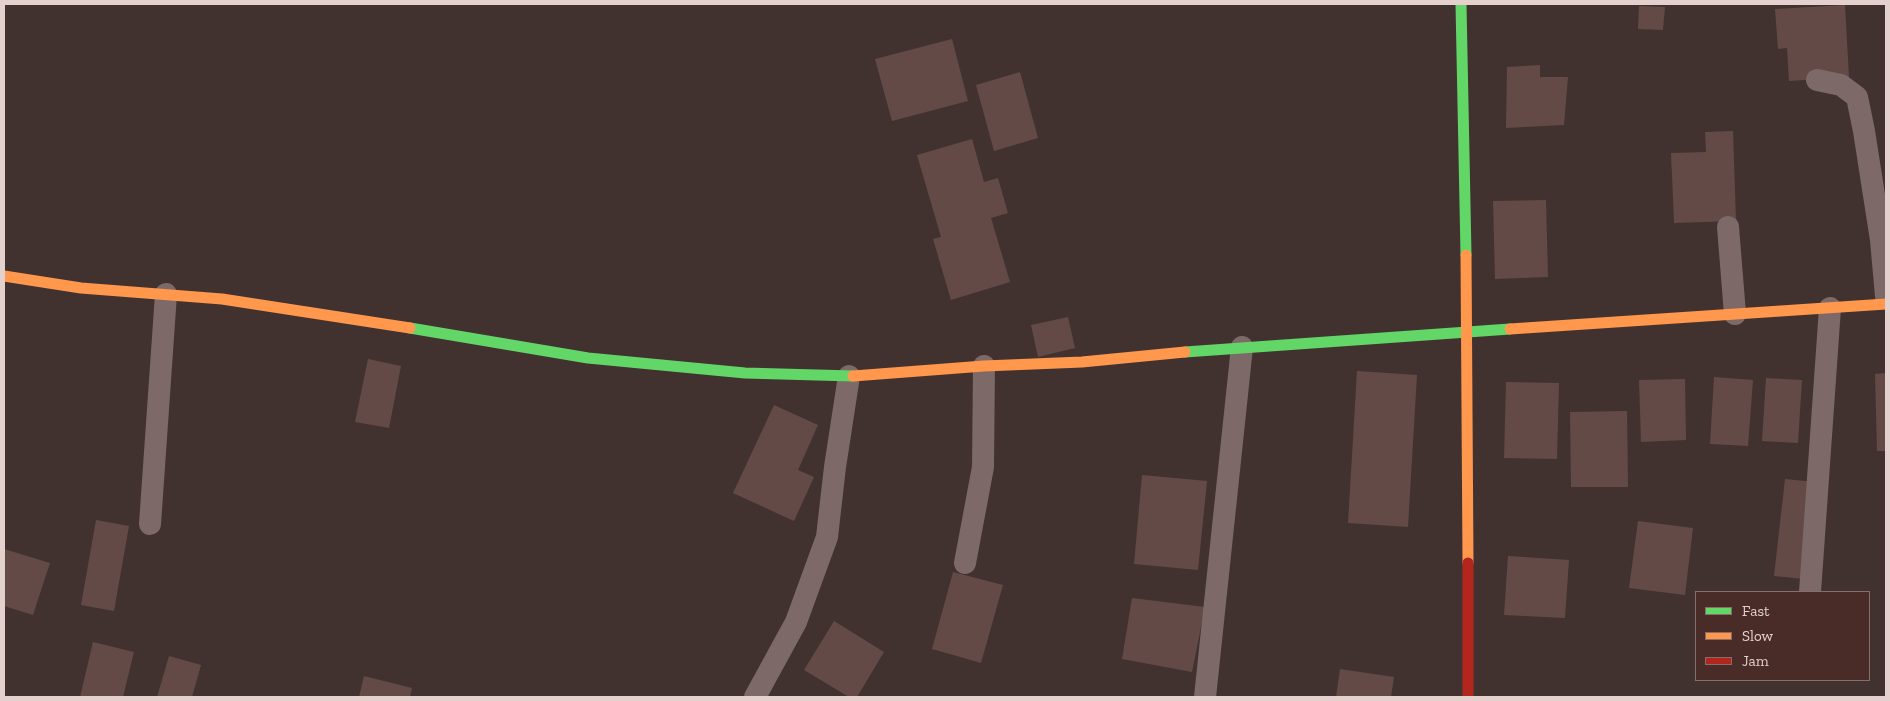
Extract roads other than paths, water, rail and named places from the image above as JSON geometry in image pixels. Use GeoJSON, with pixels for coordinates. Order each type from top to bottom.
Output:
{"type":"FeatureCollection","features":[{"type":"Feature","properties":{"kind":"street"},"geometry":{"type":"LineString","coordinates":[[1461,4],[1467,331],[1468,697]]}},
{"type":"Feature","properties":{"kind":"street"},"geometry":{"type":"LineString","coordinates":[[1817,80],[1841,85],[1857,97],[1881,240],[1886,296]]}},
{"type":"Feature","properties":{"kind":"street"},"geometry":{"type":"LineString","coordinates":[[1728,227],[1734,314]]}},
{"type":"Feature","properties":{"kind":"street"},"geometry":{"type":"LineString","coordinates":[[4,276],[81,288],[222,299],[474,338],[588,358],[745,373],[849,376],[984,366],[1082,362],[1242,347],[1886,304]]}},
{"type":"Feature","properties":{"kind":"street"},"geometry":{"type":"LineString","coordinates":[[150,524],[166,294]]}},
{"type":"Feature","properties":{"kind":"street"},"geometry":{"type":"LineString","coordinates":[[1810,591],[1830,308]]}},
{"type":"Feature","properties":{"kind":"street"},"geometry":{"type":"LineString","coordinates":[[1205,697],[1242,347]]}},
{"type":"Feature","properties":{"kind":"street"},"geometry":{"type":"LineString","coordinates":[[965,563],[983,467],[984,366]]}},
{"type":"Feature","properties":{"kind":"street"},"geometry":{"type":"LineString","coordinates":[[755,697],[796,622],[827,537],[835,467],[849,376]]}}]}
